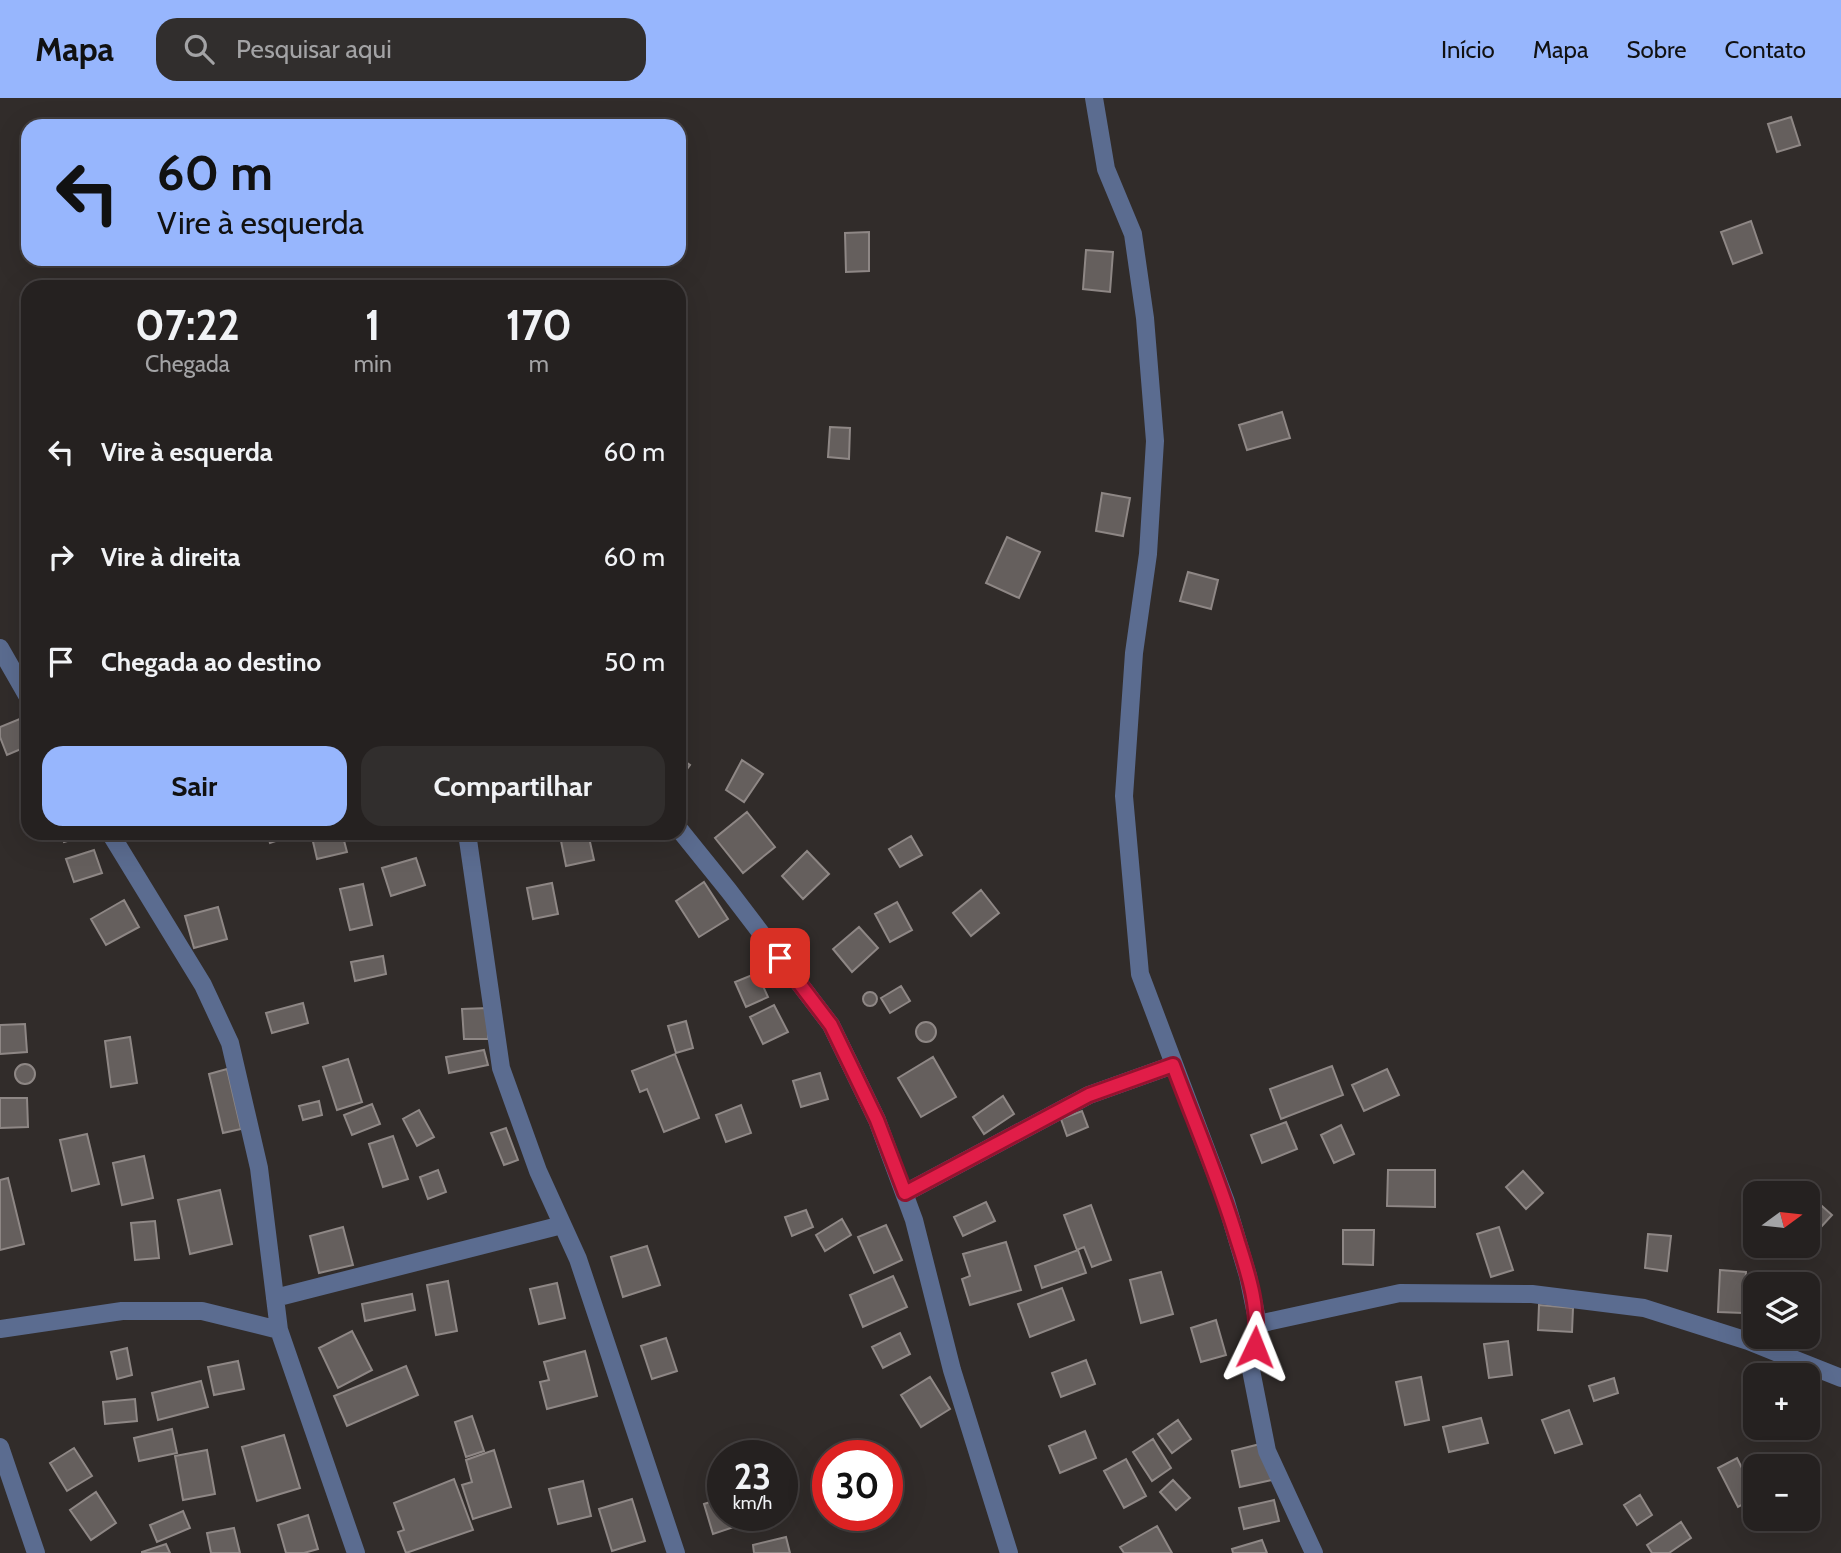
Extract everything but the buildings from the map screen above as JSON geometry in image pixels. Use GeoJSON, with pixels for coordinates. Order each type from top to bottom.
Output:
{"type":"FeatureCollection","features":[{"type":"Feature","properties":{"kind":"street"},"geometry":{"type":"LineString","coordinates":[[1094,98],[1106,169],[1133,234],[1147,345],[1155,441],[1147,554],[1134,653],[1124,796],[1140,974],[1226,1202],[1248,1276],[1258,1324],[1251,1370],[1267,1451],[1314,1553]]}},
{"type":"Feature","properties":{"kind":"street"},"geometry":{"type":"LineString","coordinates":[[0,648],[21,685]]}},
{"type":"Feature","properties":{"kind":"street"},"geometry":{"type":"LineString","coordinates":[[686,838],[831,1025],[877,1120],[905,1193],[952,1370],[1009,1553]]}},
{"type":"Feature","properties":{"kind":"street"},"geometry":{"type":"LineString","coordinates":[[114,840],[202,985],[230,1043],[259,1168],[279,1330],[356,1553]]}},
{"type":"Feature","properties":{"kind":"street"},"geometry":{"type":"LineString","coordinates":[[468,840],[501,1068],[538,1171],[578,1259],[676,1553]]}},
{"type":"Feature","properties":{"kind":"street"},"geometry":{"type":"LineString","coordinates":[[905,1193],[1089,1095],[1173,1065]]}},
{"type":"Feature","properties":{"kind":"street"},"geometry":{"type":"LineString","coordinates":[[275,1298],[562,1225]]}},
{"type":"Feature","properties":{"kind":"street"},"geometry":{"type":"LineString","coordinates":[[1258,1324],[1400,1293],[1532,1294],[1644,1308],[1748,1340],[1841,1378]]}},
{"type":"Feature","properties":{"kind":"street"},"geometry":{"type":"LineString","coordinates":[[0,1329],[122,1311],[202,1311],[279,1330]]}},
{"type":"Feature","properties":{"kind":"street"},"geometry":{"type":"LineString","coordinates":[[0,1447],[36,1553]]}},
{"type":"Feature","properties":{"kind":"route"},"geometry":{"type":"LineString","coordinates":[[780,958],[831,1025],[877,1120],[905,1193],[1089,1095],[1173,1065],[1226,1202],[1248,1276],[1258,1324],[1255,1347]]}}]}
